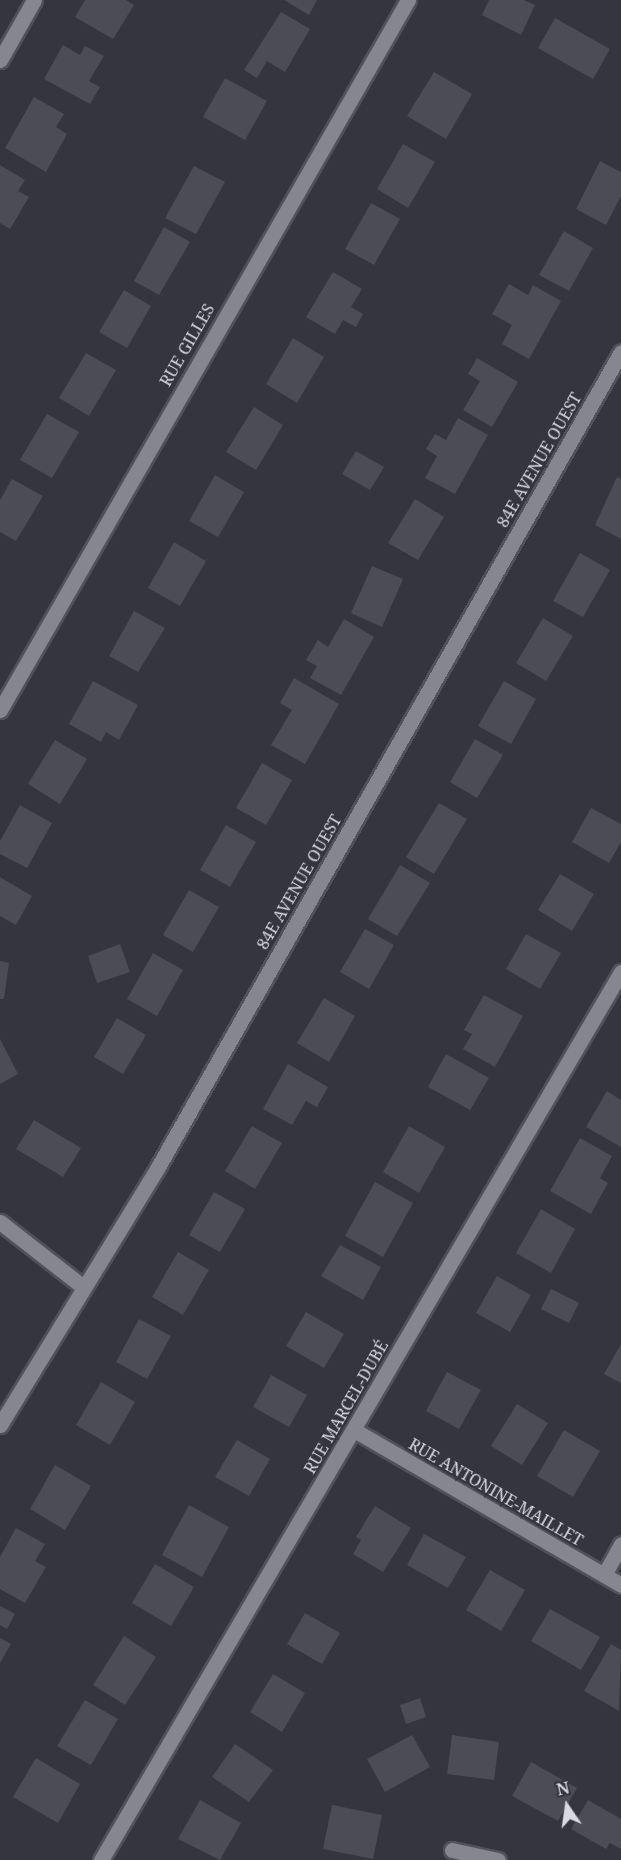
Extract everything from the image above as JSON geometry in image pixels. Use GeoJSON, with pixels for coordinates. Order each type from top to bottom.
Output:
{"type":"FeatureCollection","features":[{"type":"Feature","properties":{"kind":"street"},"geometry":{"type":"LineString","coordinates":[[0,60],[34,0]]}},
{"type":"Feature","properties":{"kind":"street","name":"RUE GILLES"},"geometry":{"type":"LineString","coordinates":[[0,710],[408,0]]}},
{"type":"Feature","properties":{"kind":"street","name":"84E AVENUE OUEST"},"geometry":{"type":"LineString","coordinates":[[0,1425],[82,1286],[158,1167],[621,352]]}},
{"type":"Feature","properties":{"kind":"street","name":"RUE MARCEL-DUBÉ"},"geometry":{"type":"LineString","coordinates":[[101,1860],[621,972]]}},
{"type":"Feature","properties":{"kind":"street"},"geometry":{"type":"LineString","coordinates":[[0,1222],[82,1286]]}},
{"type":"Feature","properties":{"kind":"street","name":"RUE ANTONINE-MAILLET"},"geometry":{"type":"LineString","coordinates":[[354,1430],[621,1585]]}},
{"type":"Feature","properties":{"kind":"street"},"geometry":{"type":"LineString","coordinates":[[604,1575],[621,1544]]}},
{"type":"Feature","properties":{"kind":"street"},"geometry":{"type":"LineString","coordinates":[[452,1850],[498,1860]]}},
{"type":"Feature","properties":{"kind":"building"},"geometry":{"type":"Polygon","coordinates":[[[85,0],[126,0],[134,5],[113,39],[75,17],[85,0]]]}},
{"type":"Feature","properties":{"kind":"building"},"geometry":{"type":"Polygon","coordinates":[[[284,0],[317,0],[309,15],[284,0]]]}},
{"type":"Feature","properties":{"kind":"building"},"geometry":{"type":"Polygon","coordinates":[[[489,0],[524,0],[535,5],[521,35],[482,15],[489,0]]]}},
{"type":"Feature","properties":{"kind":"building"},"geometry":{"type":"Polygon","coordinates":[[[281,12],[310,29],[285,72],[267,61],[257,78],[244,70],[281,12]]]}},
{"type":"Feature","properties":{"kind":"building"},"geometry":{"type":"Polygon","coordinates":[[[555,18],[610,49],[593,79],[538,48],[555,18]]]}},
{"type":"Feature","properties":{"kind":"building"},"geometry":{"type":"Polygon","coordinates":[[[63,45],[80,55],[85,46],[104,56],[89,81],[100,87],[90,104],[44,79],[63,45]]]}},
{"type":"Feature","properties":{"kind":"building"},"geometry":{"type":"Polygon","coordinates":[[[434,72],[472,94],[446,139],[407,116],[434,72]]]}},
{"type":"Feature","properties":{"kind":"building"},"geometry":{"type":"Polygon","coordinates":[[[225,78],[267,101],[245,140],[203,117],[225,78]]]}},
{"type":"Feature","properties":{"kind":"building"},"geometry":{"type":"Polygon","coordinates":[[[34,97],[64,114],[56,127],[67,134],[46,172],[5,148],[34,97]]]}},
{"type":"Feature","properties":{"kind":"building"},"geometry":{"type":"Polygon","coordinates":[[[403,144],[435,162],[408,208],[377,189],[403,144]]]}},
{"type":"Feature","properties":{"kind":"building"},"geometry":{"type":"Polygon","coordinates":[[[600,161],[621,172],[621,196],[606,225],[576,209],[600,161]]]}},
{"type":"Feature","properties":{"kind":"building"},"geometry":{"type":"Polygon","coordinates":[[[0,165],[25,180],[18,191],[29,197],[10,229],[0,223],[0,165]]]}},
{"type":"Feature","properties":{"kind":"building"},"geometry":{"type":"Polygon","coordinates":[[[194,166],[225,182],[196,234],[165,218],[194,166]]]}},
{"type":"Feature","properties":{"kind":"building"},"geometry":{"type":"Polygon","coordinates":[[[371,203],[400,219],[374,265],[345,249],[371,203]]]}},
{"type":"Feature","properties":{"kind":"building"},"geometry":{"type":"Polygon","coordinates":[[[164,227],[190,242],[159,295],[134,281],[164,227]]]}},
{"type":"Feature","properties":{"kind":"building"},"geometry":{"type":"Polygon","coordinates":[[[564,231],[593,248],[569,291],[539,275],[564,231]]]}},
{"type":"Feature","properties":{"kind":"building"},"geometry":{"type":"Polygon","coordinates":[[[333,272],[362,289],[351,307],[363,314],[356,327],[343,320],[335,334],[306,317],[333,272]]]}},
{"type":"Feature","properties":{"kind":"building"},"geometry":{"type":"Polygon","coordinates":[[[509,284],[528,295],[533,285],[561,301],[529,359],[502,344],[512,325],[492,314],[509,284]]]}},
{"type":"Feature","properties":{"kind":"building"},"geometry":{"type":"Polygon","coordinates":[[[124,290],[151,306],[127,348],[99,332],[124,290]]]}},
{"type":"Feature","properties":{"kind":"building"},"geometry":{"type":"Polygon","coordinates":[[[293,338],[324,357],[297,403],[266,384],[293,338]]]}},
{"type":"Feature","properties":{"kind":"building"},"geometry":{"type":"Polygon","coordinates":[[[86,353],[116,370],[89,416],[59,398],[86,353]]]}},
{"type":"Feature","properties":{"kind":"building"},"geometry":{"type":"Polygon","coordinates":[[[477,358],[518,382],[492,427],[463,410],[480,381],[468,374],[477,358]]]}},
{"type":"Feature","properties":{"kind":"building"},"geometry":{"type":"Polygon","coordinates":[[[254,407],[283,425],[256,470],[226,452],[254,407]]]}},
{"type":"Feature","properties":{"kind":"building"},"geometry":{"type":"Polygon","coordinates":[[[47,414],[79,432],[52,478],[20,460],[47,414]]]}},
{"type":"Feature","properties":{"kind":"building"},"geometry":{"type":"Polygon","coordinates":[[[458,418],[488,435],[455,494],[425,478],[437,456],[426,449],[435,434],[446,440],[458,418]]]}},
{"type":"Feature","properties":{"kind":"building"},"geometry":{"type":"Polygon","coordinates":[[[356,451],[384,467],[370,490],[342,474],[356,451]]]}},
{"type":"Feature","properties":{"kind":"building"},"geometry":{"type":"Polygon","coordinates":[[[215,475],[244,492],[218,537],[189,521],[215,475]]]}},
{"type":"Feature","properties":{"kind":"building"},"geometry":{"type":"Polygon","coordinates":[[[617,477],[621,479],[621,539],[595,525],[617,477]]]}},
{"type":"Feature","properties":{"kind":"building"},"geometry":{"type":"Polygon","coordinates":[[[12,479],[43,496],[16,541],[0,532],[0,500],[12,479]]]}},
{"type":"Feature","properties":{"kind":"building"},"geometry":{"type":"Polygon","coordinates":[[[415,499],[444,517],[418,560],[388,543],[415,499]]]}},
{"type":"Feature","properties":{"kind":"building"},"geometry":{"type":"Polygon","coordinates":[[[174,542],[206,561],[180,606],[148,588],[174,542]]]}},
{"type":"Feature","properties":{"kind":"building"},"geometry":{"type":"Polygon","coordinates":[[[580,553],[610,570],[583,617],[553,601],[580,553]]]}},
{"type":"Feature","properties":{"kind":"building"},"geometry":{"type":"Polygon","coordinates":[[[372,566],[403,579],[382,627],[351,613],[372,566]]]}},
{"type":"Feature","properties":{"kind":"building"},"geometry":{"type":"Polygon","coordinates":[[[134,611],[165,628],[138,672],[109,656],[134,611]]]}},
{"type":"Feature","properties":{"kind":"building"},"geometry":{"type":"Polygon","coordinates":[[[543,618],[573,636],[546,681],[516,663],[543,618]]]}},
{"type":"Feature","properties":{"kind":"building"},"geometry":{"type":"Polygon","coordinates":[[[344,619],[374,637],[341,695],[310,678],[317,666],[306,660],[318,640],[328,647],[344,619]]]}},
{"type":"Feature","properties":{"kind":"building"},"geometry":{"type":"Polygon","coordinates":[[[294,678],[339,704],[305,764],[271,745],[292,710],[280,703],[294,678]]]}},
{"type":"Feature","properties":{"kind":"building"},"geometry":{"type":"Polygon","coordinates":[[[93,681],[138,705],[119,740],[106,732],[101,742],[69,724],[93,681]]]}},
{"type":"Feature","properties":{"kind":"building"},"geometry":{"type":"Polygon","coordinates":[[[504,681],[536,699],[511,744],[478,726],[504,681]]]}},
{"type":"Feature","properties":{"kind":"building"},"geometry":{"type":"Polygon","coordinates":[[[475,739],[503,755],[477,798],[450,782],[475,739]]]}},
{"type":"Feature","properties":{"kind":"building"},"geometry":{"type":"Polygon","coordinates":[[[55,740],[87,759],[60,804],[28,784],[55,740]]]}},
{"type":"Feature","properties":{"kind":"building"},"geometry":{"type":"Polygon","coordinates":[[[262,763],[292,780],[266,825],[236,808],[262,763]]]}},
{"type":"Feature","properties":{"kind":"building"},"geometry":{"type":"Polygon","coordinates":[[[439,803],[467,819],[434,874],[406,857],[439,803]]]}},
{"type":"Feature","properties":{"kind":"building"},"geometry":{"type":"Polygon","coordinates":[[[20,805],[52,823],[27,868],[0,854],[0,841],[20,805]]]}},
{"type":"Feature","properties":{"kind":"building"},"geometry":{"type":"Polygon","coordinates":[[[591,808],[621,824],[621,842],[609,863],[572,842],[591,808]]]}},
{"type":"Feature","properties":{"kind":"building"},"geometry":{"type":"Polygon","coordinates":[[[226,825],[256,842],[230,887],[200,870],[226,825]]]}},
{"type":"Feature","properties":{"kind":"building"},"geometry":{"type":"Polygon","coordinates":[[[400,865],[430,883],[397,936],[368,919],[400,865]]]}},
{"type":"Feature","properties":{"kind":"building"},"geometry":{"type":"Polygon","coordinates":[[[560,874],[594,894],[572,931],[538,910],[560,874]]]}},
{"type":"Feature","properties":{"kind":"building"},"geometry":{"type":"Polygon","coordinates":[[[0,877],[32,896],[16,925],[0,916],[0,877]]]}},
{"type":"Feature","properties":{"kind":"building"},"geometry":{"type":"Polygon","coordinates":[[[189,890],[219,907],[193,952],[163,935],[189,890]]]}},
{"type":"Feature","properties":{"kind":"building"},"geometry":{"type":"Polygon","coordinates":[[[365,929],[394,945],[369,989],[340,972],[365,929]]]}},
{"type":"Feature","properties":{"kind":"building"},"geometry":{"type":"Polygon","coordinates":[[[526,934],[561,953],[540,989],[506,969],[526,934]]]}},
{"type":"Feature","properties":{"kind":"building"},"geometry":{"type":"Polygon","coordinates":[[[120,944],[130,972],[97,983],[88,956],[120,944]]]}},
{"type":"Feature","properties":{"kind":"building"},"geometry":{"type":"Polygon","coordinates":[[[153,953],[183,970],[157,1016],[127,999],[153,953]]]}},
{"type":"Feature","properties":{"kind":"building"},"geometry":{"type":"Polygon","coordinates":[[[0,961],[9,963],[4,999],[0,999],[0,961]]]}},
{"type":"Feature","properties":{"kind":"building"},"geometry":{"type":"Polygon","coordinates":[[[484,995],[523,1016],[495,1067],[463,1049],[472,1034],[464,1030],[484,995]]]}},
{"type":"Feature","properties":{"kind":"building"},"geometry":{"type":"Polygon","coordinates":[[[324,998],[355,1016],[329,1062],[297,1043],[324,998]]]}},
{"type":"Feature","properties":{"kind":"building"},"geometry":{"type":"Polygon","coordinates":[[[117,1018],[146,1035],[123,1074],[94,1057],[117,1018]]]}},
{"type":"Feature","properties":{"kind":"building"},"geometry":{"type":"Polygon","coordinates":[[[0,1039],[18,1074],[0,1084],[0,1039]]]}},
{"type":"Feature","properties":{"kind":"building"},"geometry":{"type":"Polygon","coordinates":[[[446,1054],[489,1078],[470,1110],[428,1087],[446,1054]]]}},
{"type":"Feature","properties":{"kind":"building"},"geometry":{"type":"Polygon","coordinates":[[[288,1064],[328,1087],[317,1107],[306,1101],[292,1125],[263,1109],[288,1064]]]}},
{"type":"Feature","properties":{"kind":"building"},"geometry":{"type":"Polygon","coordinates":[[[607,1091],[621,1100],[621,1147],[586,1127],[607,1091]]]}},
{"type":"Feature","properties":{"kind":"building"},"geometry":{"type":"Polygon","coordinates":[[[34,1120],[81,1148],[63,1177],[16,1149],[34,1120]]]}},
{"type":"Feature","properties":{"kind":"building"},"geometry":{"type":"Polygon","coordinates":[[[252,1126],[282,1143],[255,1189],[225,1171],[252,1126]]]}},
{"type":"Feature","properties":{"kind":"building"},"geometry":{"type":"Polygon","coordinates":[[[409,1126],[445,1147],[419,1193],[383,1172],[409,1126]]]}},
{"type":"Feature","properties":{"kind":"building"},"geometry":{"type":"Polygon","coordinates":[[[580,1138],[612,1156],[600,1178],[608,1183],[591,1214],[550,1191],[580,1138]]]}},
{"type":"Feature","properties":{"kind":"building"},"geometry":{"type":"Polygon","coordinates":[[[375,1182],[413,1203],[383,1257],[345,1236],[375,1182]]]}},
{"type":"Feature","properties":{"kind":"building"},"geometry":{"type":"Polygon","coordinates":[[[214,1192],[245,1209],[220,1252],[189,1235],[214,1192]]]}},
{"type":"Feature","properties":{"kind":"building"},"geometry":{"type":"Polygon","coordinates":[[[541,1209],[575,1229],[551,1273],[516,1253],[541,1209]]]}},
{"type":"Feature","properties":{"kind":"building"},"geometry":{"type":"Polygon","coordinates":[[[340,1245],[381,1267],[363,1300],[321,1276],[340,1245]]]}},
{"type":"Feature","properties":{"kind":"building"},"geometry":{"type":"Polygon","coordinates":[[[178,1252],[209,1270],[183,1315],[152,1297],[178,1252]]]}},
{"type":"Feature","properties":{"kind":"building"},"geometry":{"type":"Polygon","coordinates":[[[497,1276],[531,1295],[510,1332],[476,1313],[497,1276]]]}},
{"type":"Feature","properties":{"kind":"building"},"geometry":{"type":"Polygon","coordinates":[[[551,1289],[579,1303],[569,1323],[541,1309],[551,1289]]]}},
{"type":"Feature","properties":{"kind":"building"},"geometry":{"type":"Polygon","coordinates":[[[306,1312],[344,1334],[324,1368],[286,1346],[306,1312]]]}},
{"type":"Feature","properties":{"kind":"building"},"geometry":{"type":"Polygon","coordinates":[[[139,1319],[171,1336],[147,1379],[116,1362],[139,1319]]]}},
{"type":"Feature","properties":{"kind":"building"},"geometry":{"type":"Polygon","coordinates":[[[621,1344],[621,1383],[604,1374],[621,1344]]]}},
{"type":"Feature","properties":{"kind":"building"},"geometry":{"type":"Polygon","coordinates":[[[447,1372],[481,1390],[459,1429],[426,1411],[447,1372]]]}},
{"type":"Feature","properties":{"kind":"building"},"geometry":{"type":"Polygon","coordinates":[[[271,1375],[307,1395],[289,1427],[253,1407],[271,1375]]]}},
{"type":"Feature","properties":{"kind":"building"},"geometry":{"type":"Polygon","coordinates":[[[101,1382],[135,1402],[110,1445],[76,1425],[101,1382]]]}},
{"type":"Feature","properties":{"kind":"building"},"geometry":{"type":"Polygon","coordinates":[[[517,1404],[548,1423],[522,1465],[491,1446],[517,1404]]]}},
{"type":"Feature","properties":{"kind":"building"},"geometry":{"type":"Polygon","coordinates":[[[564,1430],[600,1451],[573,1497],[537,1476],[564,1430]]]}},
{"type":"Feature","properties":{"kind":"building"},"geometry":{"type":"Polygon","coordinates":[[[237,1440],[270,1459],[249,1496],[215,1477],[237,1440]]]}},
{"type":"Feature","properties":{"kind":"building"},"geometry":{"type":"Polygon","coordinates":[[[55,1465],[91,1486],[65,1530],[30,1509],[55,1465]]]}},
{"type":"Feature","properties":{"kind":"building"},"geometry":{"type":"Polygon","coordinates":[[[189,1505],[229,1527],[202,1577],[162,1555],[189,1505]]]}},
{"type":"Feature","properties":{"kind":"building"},"geometry":{"type":"Polygon","coordinates":[[[375,1506],[411,1528],[383,1572],[353,1554],[361,1540],[356,1537],[375,1506]]]}},
{"type":"Feature","properties":{"kind":"building"},"geometry":{"type":"Polygon","coordinates":[[[16,1528],[45,1544],[35,1561],[46,1567],[25,1603],[0,1589],[0,1557],[16,1528]]]}},
{"type":"Feature","properties":{"kind":"building"},"geometry":{"type":"Polygon","coordinates":[[[424,1534],[466,1557],[448,1588],[407,1565],[424,1534]]]}},
{"type":"Feature","properties":{"kind":"building"},"geometry":{"type":"Polygon","coordinates":[[[155,1564],[194,1587],[171,1626],[132,1603],[155,1564]]]}},
{"type":"Feature","properties":{"kind":"building"},"geometry":{"type":"Polygon","coordinates":[[[490,1570],[525,1590],[501,1631],[466,1610],[490,1570]]]}},
{"type":"Feature","properties":{"kind":"building"},"geometry":{"type":"Polygon","coordinates":[[[0,1606],[15,1614],[7,1629],[0,1625],[0,1606]]]}},
{"type":"Feature","properties":{"kind":"building"},"geometry":{"type":"Polygon","coordinates":[[[550,1609],[600,1637],[581,1670],[531,1641],[550,1609]]]}},
{"type":"Feature","properties":{"kind":"building"},"geometry":{"type":"Polygon","coordinates":[[[305,1613],[340,1633],[322,1664],[287,1644],[305,1613]]]}},
{"type":"Feature","properties":{"kind":"building"},"geometry":{"type":"Polygon","coordinates":[[[124,1636],[156,1657],[125,1705],[93,1685],[124,1636]]]}},
{"type":"Feature","properties":{"kind":"building"},"geometry":{"type":"Polygon","coordinates":[[[0,1638],[11,1644],[0,1663],[0,1638]]]}},
{"type":"Feature","properties":{"kind":"building"},"geometry":{"type":"Polygon","coordinates":[[[611,1644],[621,1650],[619,1711],[584,1691],[611,1644]]]}},
{"type":"Feature","properties":{"kind":"building"},"geometry":{"type":"Polygon","coordinates":[[[273,1674],[305,1693],[282,1732],[250,1712],[273,1674]]]}},
{"type":"Feature","properties":{"kind":"building"},"geometry":{"type":"Polygon","coordinates":[[[420,1698],[426,1717],[406,1724],[400,1705],[420,1698]]]}},
{"type":"Feature","properties":{"kind":"building"},"geometry":{"type":"Polygon","coordinates":[[[85,1700],[118,1719],[91,1765],[57,1746],[85,1700]]]}},
{"type":"Feature","properties":{"kind":"building"},"geometry":{"type":"Polygon","coordinates":[[[412,1735],[430,1767],[385,1792],[367,1759],[412,1735]]]}},
{"type":"Feature","properties":{"kind":"building"},"geometry":{"type":"Polygon","coordinates":[[[452,1735],[499,1742],[494,1780],[447,1774],[452,1735]]]}},
{"type":"Feature","properties":{"kind":"building"},"geometry":{"type":"Polygon","coordinates":[[[235,1744],[273,1770],[249,1802],[212,1777],[235,1744]]]}},
{"type":"Feature","properties":{"kind":"building"},"geometry":{"type":"Polygon","coordinates":[[[36,1758],[80,1784],[58,1823],[13,1797],[36,1758]]]}},
{"type":"Feature","properties":{"kind":"building"},"geometry":{"type":"Polygon","coordinates":[[[531,1762],[577,1788],[558,1821],[512,1796],[531,1762]]]}},
{"type":"Feature","properties":{"kind":"building"},"geometry":{"type":"Polygon","coordinates":[[[200,1800],[241,1823],[220,1860],[178,1839],[200,1800]]]}},
{"type":"Feature","properties":{"kind":"building"},"geometry":{"type":"Polygon","coordinates":[[[588,1800],[621,1819],[621,1849],[610,1843],[606,1849],[571,1829],[588,1800]]]}},
{"type":"Feature","properties":{"kind":"building"},"geometry":{"type":"Polygon","coordinates":[[[332,1805],[382,1815],[373,1859],[323,1849],[332,1805]]]}}]}
